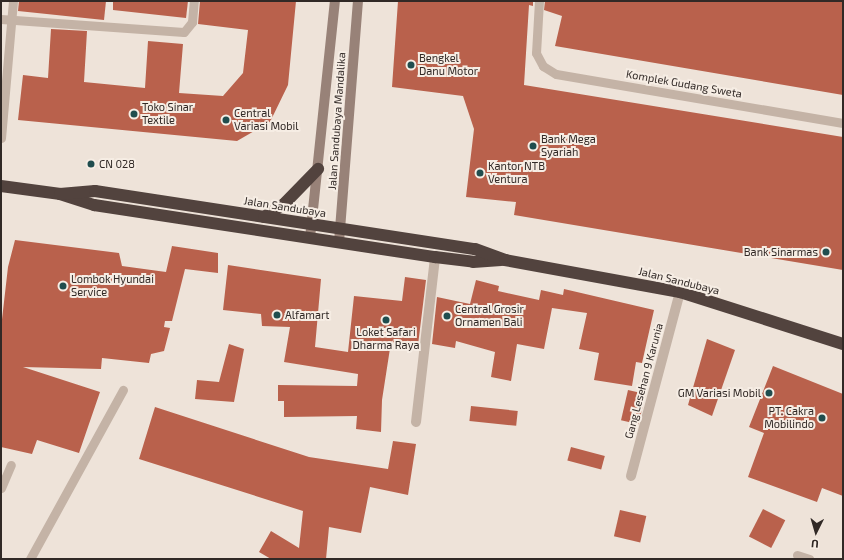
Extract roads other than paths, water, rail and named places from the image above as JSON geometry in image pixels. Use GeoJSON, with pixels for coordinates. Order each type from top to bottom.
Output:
{"type":"FeatureCollection","features":[{"type":"Feature","properties":{"kind":"highway"},"geometry":{"type":"LineString","coordinates":[[264,217],[284,204],[318,169]]}},
{"type":"Feature","properties":{"kind":"highway","name":"Jalan Sandubaya"},"geometry":{"type":"LineString","coordinates":[[1,186],[60,194],[94,205],[435,257],[473,262],[505,260]]}},
{"type":"Feature","properties":{"kind":"highway","name":"Jalan Sandubaya"},"geometry":{"type":"LineString","coordinates":[[60,194],[95,191],[475,249],[505,260],[680,292],[843,344]]}},
{"type":"Feature","properties":{"kind":"main road"},"geometry":{"type":"LineString","coordinates":[[310,238],[335,1]]}},
{"type":"Feature","properties":{"kind":"main road","name":"Jalan Sandubaya Mandalika"},"geometry":{"type":"LineString","coordinates":[[339,242],[358,1]]}},
{"type":"Feature","properties":{"kind":"street"},"geometry":{"type":"LineString","coordinates":[[416,422],[435,257]]}},
{"type":"Feature","properties":{"kind":"street","name":"Gang Lesehan 9 Karunia"},"geometry":{"type":"LineString","coordinates":[[631,476],[680,292]]}},
{"type":"Feature","properties":{"kind":"lane"},"geometry":{"type":"LineString","coordinates":[[1,138],[13,1]]}},
{"type":"Feature","properties":{"kind":"lane"},"geometry":{"type":"LineString","coordinates":[[1,19],[184,32],[192,22],[194,1]]}},
{"type":"Feature","properties":{"kind":"lane","name":"Komplek Gudang Sweta"},"geometry":{"type":"LineString","coordinates":[[540,1],[535,48],[543,66],[556,74],[843,123]]}},
{"type":"Feature","properties":{"kind":"lane"},"geometry":{"type":"LineString","coordinates":[[30,559],[122,390]]}},
{"type":"Feature","properties":{"kind":"lane"},"geometry":{"type":"LineString","coordinates":[[1,488],[10,465]]}},
{"type":"Feature","properties":{"kind":"lane"},"geometry":{"type":"LineString","coordinates":[[797,555],[809,559]]}},
{"type":"Feature","properties":{"kind":"place","name":"Bengkel Danu Motor"},"geometry":{"type":"Point","coordinates":[411,65]}},
{"type":"Feature","properties":{"kind":"place","name":"Toko Sinar Textile"},"geometry":{"type":"Point","coordinates":[134,114]}},
{"type":"Feature","properties":{"kind":"place","name":"Central Variasi Mobil"},"geometry":{"type":"Point","coordinates":[226,120]}},
{"type":"Feature","properties":{"kind":"place","name":"Bank Mega Syariah"},"geometry":{"type":"Point","coordinates":[533,146]}},
{"type":"Feature","properties":{"kind":"place","name":"CN 028"},"geometry":{"type":"Point","coordinates":[91,164]}},
{"type":"Feature","properties":{"kind":"place","name":"Kantor NTB Ventura"},"geometry":{"type":"Point","coordinates":[480,173]}},
{"type":"Feature","properties":{"kind":"place","name":"Bank Sinarmas"},"geometry":{"type":"Point","coordinates":[826,252]}},
{"type":"Feature","properties":{"kind":"place","name":"Lombok Hyundai Service"},"geometry":{"type":"Point","coordinates":[63,286]}},
{"type":"Feature","properties":{"kind":"place","name":"Alfamart"},"geometry":{"type":"Point","coordinates":[277,315]}},
{"type":"Feature","properties":{"kind":"place","name":"Central Grosir Ornamen Bali"},"geometry":{"type":"Point","coordinates":[447,316]}},
{"type":"Feature","properties":{"kind":"place","name":"Loket Safari Dharma Raya"},"geometry":{"type":"Point","coordinates":[386,320]}},
{"type":"Feature","properties":{"kind":"place","name":"GM Variasi Mobil"},"geometry":{"type":"Point","coordinates":[769,393]}},
{"type":"Feature","properties":{"kind":"place","name":"PT. Cakra Mobilindo"},"geometry":{"type":"Point","coordinates":[822,418]}}]}
